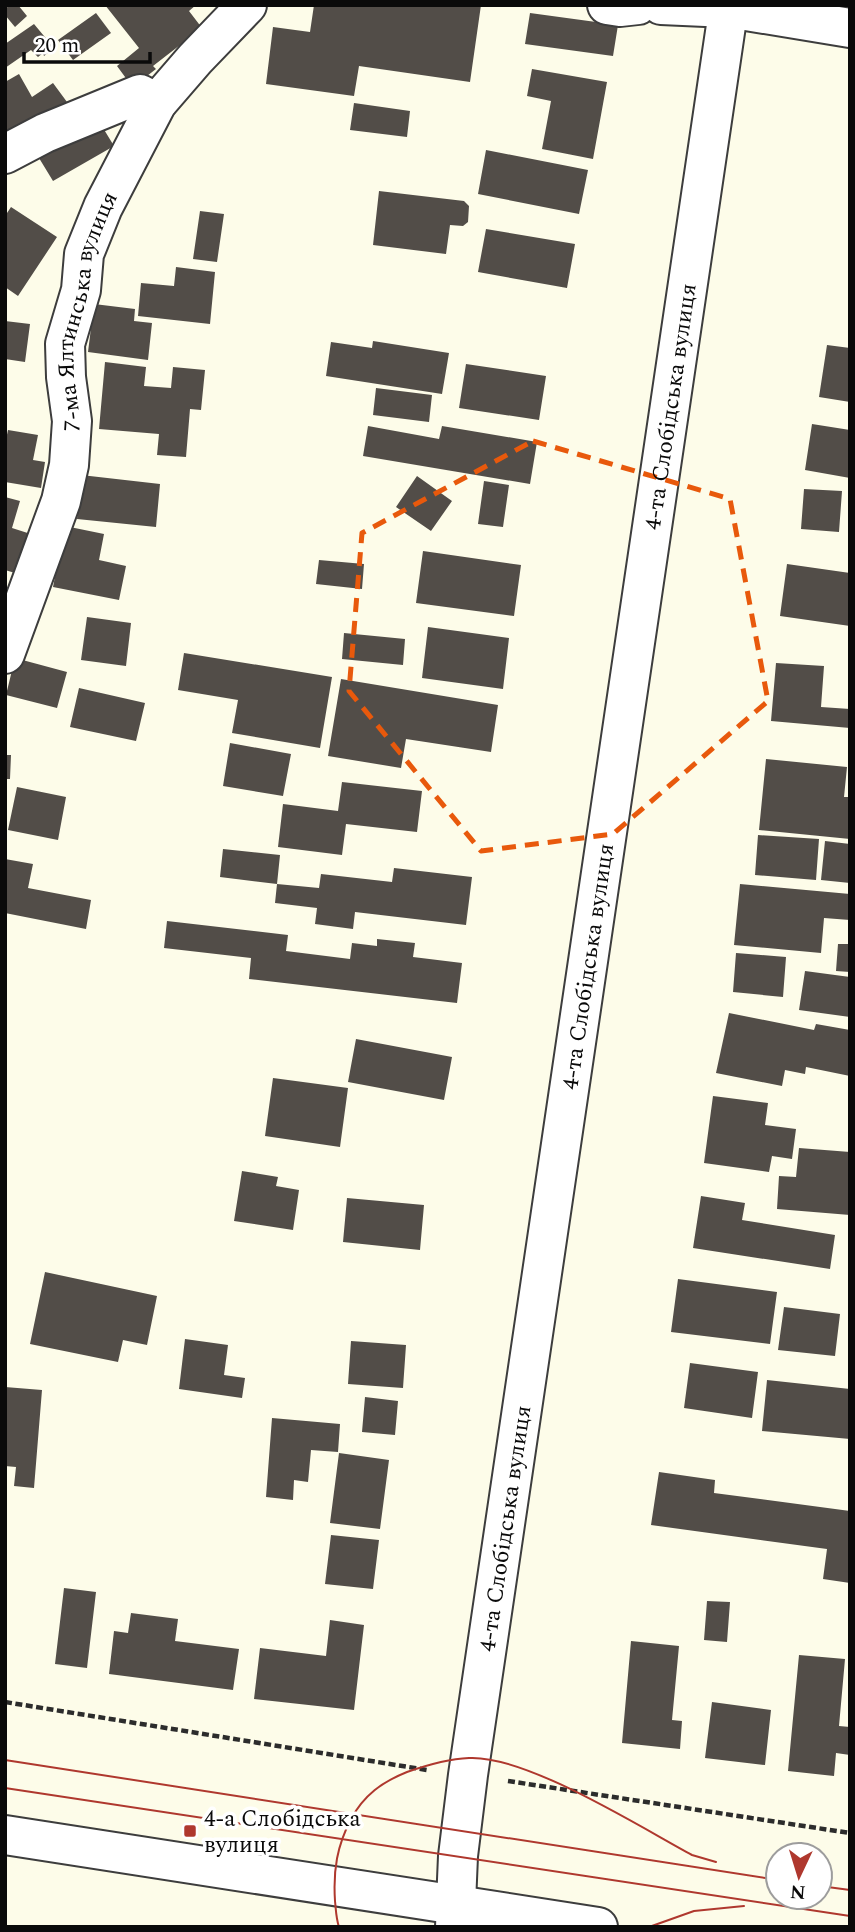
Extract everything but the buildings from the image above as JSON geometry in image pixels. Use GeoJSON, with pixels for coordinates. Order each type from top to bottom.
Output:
{"type":"FeatureCollection","features":[{"type":"Feature","properties":{"kind":"street","name":"7-ма Ялтинська вулиця"},"geometry":{"type":"LineString","coordinates":[[5,654],[61,502],[69,466],[72,421],[65,344],[81,290],[84,254],[103,207],[157,103],[247,5]]}},
{"type":"Feature","properties":{"kind":"street"},"geometry":{"type":"LineString","coordinates":[[607,5],[638,5]]}},
{"type":"Feature","properties":{"kind":"street"},"geometry":{"type":"LineString","coordinates":[[661,5],[729,6],[850,28]]}},
{"type":"Feature","properties":{"kind":"street","name":"4-та Слобідська вулиця"},"geometry":{"type":"LineString","coordinates":[[456,1916],[458,1856],[468,1775],[729,6]]}},
{"type":"Feature","properties":{"kind":"street"},"geometry":{"type":"LineString","coordinates":[[5,154],[45,133],[140,94],[157,103]]}},
{"type":"Feature","properties":{"kind":"street"},"geometry":{"type":"LineString","coordinates":[[5,1835],[456,1916],[598,1927]]}},
{"type":"Feature","properties":{"kind":"highlighted area"},"geometry":{"type":"Polygon","coordinates":[[[533,441],[730,499],[768,701],[613,834],[481,851],[349,691],[362,533],[533,441]]]}},
{"type":"Feature","properties":{"kind":"tram line"},"geometry":{"type":"LineString","coordinates":[[5,1760],[764,1878]]}},
{"type":"Feature","properties":{"kind":"tram line"},"geometry":{"type":"LineString","coordinates":[[339,1927],[335,1901],[335,1869],[342,1839],[356,1811],[368,1796],[390,1780],[415,1769],[453,1760],[493,1760],[521,1768],[614,1811],[692,1855],[716,1862]]}},
{"type":"Feature","properties":{"kind":"tram line"},"geometry":{"type":"LineString","coordinates":[[5,1788],[850,1916]]}},
{"type":"Feature","properties":{"kind":"tram line"},"geometry":{"type":"LineString","coordinates":[[834,1888],[850,1890]]}},
{"type":"Feature","properties":{"kind":"tram line"},"geometry":{"type":"LineString","coordinates":[[649,1927],[694,1911],[744,1906]]}},
{"type":"Feature","properties":{"kind":"place","name":"4-а Слобідська вулиця"},"geometry":{"type":"Point","coordinates":[190,1831]}}]}
